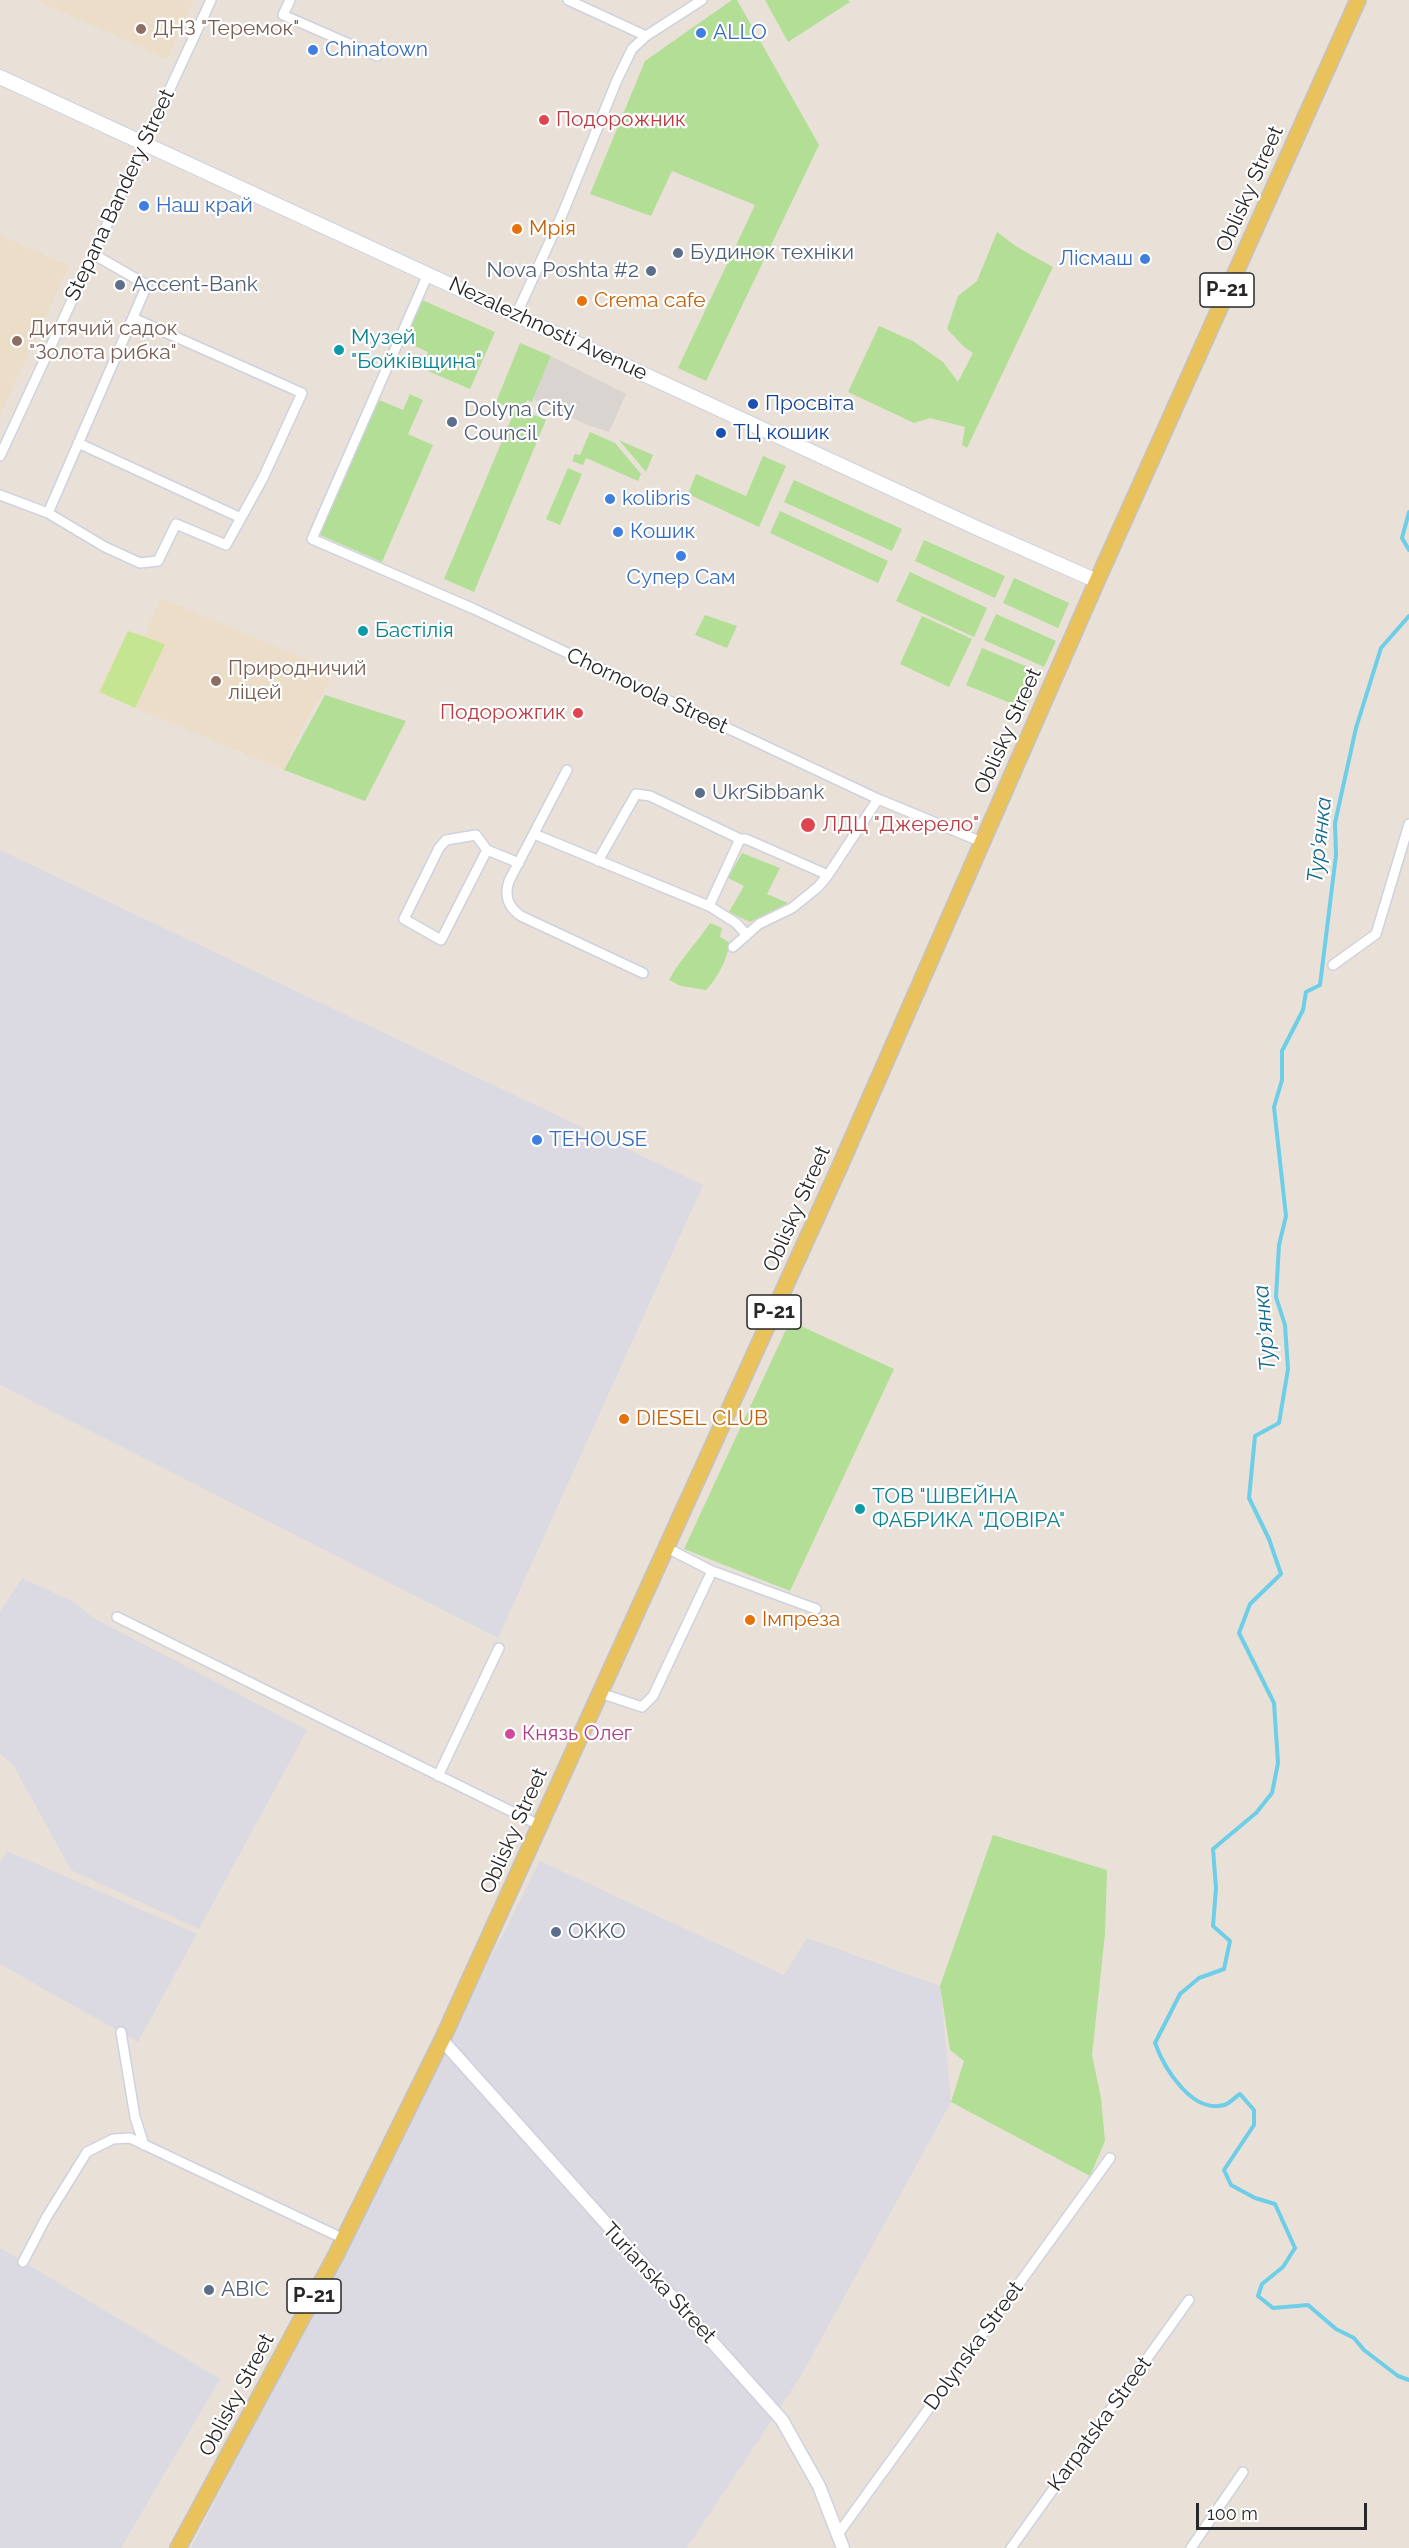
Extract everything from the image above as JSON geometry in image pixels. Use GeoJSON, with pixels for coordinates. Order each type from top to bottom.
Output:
{"type":"FeatureCollection","features":[{"type":"Feature","properties":{"kind":"main road","name":"Oblisky Street"},"geometry":{"type":"LineString","coordinates":[[178,2548],[344,2239],[442,2040],[840,1166],[1097,581],[1358,0]]}},
{"type":"Feature","properties":{"kind":"main road","name":"Nezalezhnosti Avenue"},"geometry":{"type":"LineString","coordinates":[[0,76],[979,529],[1097,581]]}},
{"type":"Feature","properties":{"kind":"street","name":"Stepana Bandery Street"},"geometry":{"type":"LineString","coordinates":[[0,456],[211,0]]}},
{"type":"Feature","properties":{"kind":"street"},"geometry":{"type":"LineString","coordinates":[[290,0],[283,15],[378,56]]}},
{"type":"Feature","properties":{"kind":"street"},"geometry":{"type":"LineString","coordinates":[[568,0],[646,36]]}},
{"type":"Feature","properties":{"kind":"street"},"geometry":{"type":"LineString","coordinates":[[516,315],[562,215],[632,49],[646,36],[702,0]]}},
{"type":"Feature","properties":{"kind":"street"},"geometry":{"type":"LineString","coordinates":[[48,513],[147,285],[93,254]]}},
{"type":"Feature","properties":{"kind":"street"},"geometry":{"type":"LineString","coordinates":[[428,274],[312,539],[474,609],[878,798],[982,842]]}},
{"type":"Feature","properties":{"kind":"street"},"geometry":{"type":"LineString","coordinates":[[0,495],[48,513],[105,547],[140,563],[158,561],[176,524],[226,545],[263,478],[302,393],[133,318]]}},
{"type":"Feature","properties":{"kind":"street"},"geometry":{"type":"LineString","coordinates":[[78,443],[241,518]]}},
{"type":"Feature","properties":{"kind":"street"},"geometry":{"type":"LineString","coordinates":[[567,770],[509,881],[507,894],[515,912],[643,973]]}},
{"type":"Feature","properties":{"kind":"street"},"geometry":{"type":"LineString","coordinates":[[598,861],[636,794],[650,796],[740,839],[746,839],[828,875]]}},
{"type":"Feature","properties":{"kind":"street"},"geometry":{"type":"LineString","coordinates":[[733,947],[746,934],[807,898],[828,875],[878,798]]}},
{"type":"Feature","properties":{"kind":"street"},"geometry":{"type":"LineString","coordinates":[[1333,965],[1376,934],[1409,824]]}},
{"type":"Feature","properties":{"kind":"street"},"geometry":{"type":"LineString","coordinates":[[534,834],[709,906],[736,923],[746,934]]}},
{"type":"Feature","properties":{"kind":"street"},"geometry":{"type":"LineString","coordinates":[[487,850],[441,940],[405,919],[439,848],[446,840],[476,835],[487,850],[519,863]]}},
{"type":"Feature","properties":{"kind":"street"},"geometry":{"type":"LineString","coordinates":[[709,906],[740,839]]}},
{"type":"Feature","properties":{"kind":"street"},"geometry":{"type":"LineString","coordinates":[[667,1548],[712,1571],[816,1609]]}},
{"type":"Feature","properties":{"kind":"street"},"geometry":{"type":"LineString","coordinates":[[600,1693],[642,1707],[653,1696],[712,1571]]}},
{"type":"Feature","properties":{"kind":"street"},"geometry":{"type":"LineString","coordinates":[[117,1617],[539,1825]]}},
{"type":"Feature","properties":{"kind":"street"},"geometry":{"type":"LineString","coordinates":[[438,1776],[499,1648]]}},
{"type":"Feature","properties":{"kind":"street"},"geometry":{"type":"LineString","coordinates":[[121,2032],[135,2117],[144,2145]]}},
{"type":"Feature","properties":{"kind":"street","name":"Turianska Street"},"geometry":{"type":"LineString","coordinates":[[442,2040],[782,2420],[819,2486],[843,2548]]}},
{"type":"Feature","properties":{"kind":"street"},"geometry":{"type":"LineString","coordinates":[[23,2262],[46,2218],[87,2152],[113,2139],[130,2138],[344,2239]]}},
{"type":"Feature","properties":{"kind":"street","name":"Dolynska Street"},"geometry":{"type":"LineString","coordinates":[[838,2534],[1110,2157]]}},
{"type":"Feature","properties":{"kind":"street","name":"Karpatska Street"},"geometry":{"type":"LineString","coordinates":[[1011,2548],[1189,2300]]}},
{"type":"Feature","properties":{"kind":"street"},"geometry":{"type":"LineString","coordinates":[[1191,2548],[1243,2472]]}},
{"type":"Feature","properties":{"kind":"shaded area","name":"ДНЗ \"Теремок\""},"geometry":{"type":"Polygon","coordinates":[[[35,0],[194,0],[167,59],[35,0]]]}},
{"type":"Feature","properties":{"kind":"shaded area","name":"Дитячий садок \"Золота рибка\""},"geometry":{"type":"Polygon","coordinates":[[[0,235],[69,266],[0,416],[0,235]]]}},
{"type":"Feature","properties":{"kind":"shaded area"},"geometry":{"type":"Polygon","coordinates":[[[551,356],[626,394],[609,432],[585,424],[533,399],[551,356]]]}},
{"type":"Feature","properties":{"kind":"shaded area","name":"Природничий ліцей"},"geometry":{"type":"Polygon","coordinates":[[[161,598],[335,671],[297,738],[284,770],[97,692],[128,631],[144,636],[161,598]]]}},
{"type":"Feature","properties":{"kind":"shaded area"},"geometry":{"type":"Polygon","coordinates":[[[0,850],[703,1185],[498,1638],[0,1385],[0,850]]]}},
{"type":"Feature","properties":{"kind":"shaded area"},"geometry":{"type":"Polygon","coordinates":[[[22,1578],[76,1603],[92,1617],[307,1730],[199,1929],[71,1870],[12,1763],[0,1754],[0,1612],[22,1578]]]}},
{"type":"Feature","properties":{"kind":"shaded area"},"geometry":{"type":"Polygon","coordinates":[[[7,1851],[197,1934],[138,2042],[0,1964],[0,1862],[7,1851]]]}},
{"type":"Feature","properties":{"kind":"shaded area"},"geometry":{"type":"Polygon","coordinates":[[[540,1861],[784,1975],[807,1938],[940,1986],[951,2102],[802,2374],[687,2548],[191,2548],[540,1861]]]}},
{"type":"Feature","properties":{"kind":"shaded area"},"geometry":{"type":"Polygon","coordinates":[[[0,2248],[220,2379],[121,2548],[0,2548],[0,2248]]]}},
{"type":"Feature","properties":{"kind":"green space"},"geometry":{"type":"Polygon","coordinates":[[[732,0],[737,0],[819,145],[706,381],[678,368],[755,205],[672,171],[651,216],[590,194],[645,61],[732,0]]]}},
{"type":"Feature","properties":{"kind":"green space"},"geometry":{"type":"Polygon","coordinates":[[[765,0],[848,0],[850,2],[788,42],[765,0]]]}},
{"type":"Feature","properties":{"kind":"green space"},"geometry":{"type":"Polygon","coordinates":[[[997,232],[1017,247],[1053,267],[967,448],[962,445],[965,427],[930,418],[914,423],[848,392],[879,326],[913,341],[943,362],[958,382],[973,353],[947,329],[958,296],[977,281],[997,232]]]}},
{"type":"Feature","properties":{"kind":"green space"},"geometry":{"type":"Polygon","coordinates":[[[422,300],[495,332],[470,389],[421,368],[428,352],[404,341],[422,300]]]}},
{"type":"Feature","properties":{"kind":"green space"},"geometry":{"type":"Polygon","coordinates":[[[520,343],[551,356],[532,402],[527,400],[523,410],[546,420],[474,592],[444,579],[515,410],[496,402],[520,343]]]}},
{"type":"Feature","properties":{"kind":"green space"},"geometry":{"type":"Polygon","coordinates":[[[410,394],[423,400],[408,434],[433,445],[382,562],[320,535],[379,400],[403,410],[410,394]]]}},
{"type":"Feature","properties":{"kind":"green space"},"geometry":{"type":"Polygon","coordinates":[[[590,432],[615,443],[641,474],[638,481],[586,458],[583,465],[572,461],[575,454],[580,455],[590,432]]]}},
{"type":"Feature","properties":{"kind":"green space"},"geometry":{"type":"Polygon","coordinates":[[[619,440],[653,455],[646,472],[619,440]]]}},
{"type":"Feature","properties":{"kind":"green space"},"geometry":{"type":"Polygon","coordinates":[[[763,456],[786,466],[759,527],[688,494],[696,474],[746,496],[763,456]]]}},
{"type":"Feature","properties":{"kind":"green space"},"geometry":{"type":"Polygon","coordinates":[[[568,468],[582,474],[560,525],[546,519],[568,468]]]}},
{"type":"Feature","properties":{"kind":"green space"},"geometry":{"type":"Polygon","coordinates":[[[794,480],[902,529],[892,551],[784,502],[794,480]]]}},
{"type":"Feature","properties":{"kind":"green space"},"geometry":{"type":"Polygon","coordinates":[[[780,511],[888,561],[878,583],[770,533],[780,511]]]}},
{"type":"Feature","properties":{"kind":"green space"},"geometry":{"type":"Polygon","coordinates":[[[924,540],[1005,576],[995,598],[915,561],[924,540]]]}},
{"type":"Feature","properties":{"kind":"green space"},"geometry":{"type":"Polygon","coordinates":[[[910,572],[987,608],[974,637],[896,601],[910,572]]]}},
{"type":"Feature","properties":{"kind":"green space"},"geometry":{"type":"Polygon","coordinates":[[[1014,578],[1069,603],[1058,628],[1003,603],[1014,578]]]}},
{"type":"Feature","properties":{"kind":"green space"},"geometry":{"type":"Polygon","coordinates":[[[996,614],[1056,641],[1044,667],[984,640],[996,614]]]}},
{"type":"Feature","properties":{"kind":"green space"},"geometry":{"type":"Polygon","coordinates":[[[705,615],[737,626],[727,648],[695,635],[705,615]]]}},
{"type":"Feature","properties":{"kind":"green space"},"geometry":{"type":"Polygon","coordinates":[[[922,616],[972,639],[949,687],[900,664],[922,616]]]}},
{"type":"Feature","properties":{"kind":"green space"},"geometry":{"type":"Polygon","coordinates":[[[128,631],[165,644],[135,708],[100,692],[128,631]]]}},
{"type":"Feature","properties":{"kind":"green space"},"geometry":{"type":"Polygon","coordinates":[[[982,648],[1040,672],[1025,709],[966,685],[982,648]]]}},
{"type":"Feature","properties":{"kind":"green space"},"geometry":{"type":"Polygon","coordinates":[[[325,695],[406,721],[365,801],[284,770],[325,695]]]}},
{"type":"Feature","properties":{"kind":"green space"},"geometry":{"type":"Polygon","coordinates":[[[742,853],[780,868],[767,894],[788,903],[750,922],[729,912],[744,886],[728,878],[742,853]]]}},
{"type":"Feature","properties":{"kind":"green space"},"geometry":{"type":"Polygon","coordinates":[[[710,923],[722,928],[720,937],[730,943],[715,979],[706,990],[681,986],[669,980],[678,965],[710,923]]]}},
{"type":"Feature","properties":{"kind":"green space"},"geometry":{"type":"Polygon","coordinates":[[[790,1321],[894,1369],[790,1591],[684,1549],[790,1321]]]}},
{"type":"Feature","properties":{"kind":"green space"},"geometry":{"type":"Polygon","coordinates":[[[993,1835],[1107,1870],[1105,1934],[1092,2055],[1101,2098],[1105,2141],[1090,2176],[951,2102],[964,2061],[950,2050],[940,1986],[993,1835]]]}},
{"type":"Feature","properties":{"kind":"waterway","name":"Тур'янка"},"geometry":{"type":"LineString","coordinates":[[1409,512],[1402,538],[1409,550]]}},
{"type":"Feature","properties":{"kind":"waterway","name":"Тур'янка"},"geometry":{"type":"LineString","coordinates":[[1409,616],[1381,648],[1356,728],[1335,823],[1336,855],[1320,985],[1306,992],[1303,1010],[1282,1051],[1282,1080],[1274,1107],[1286,1216],[1279,1245],[1276,1297],[1285,1325],[1288,1369],[1279,1423],[1255,1436],[1249,1498],[1269,1539],[1281,1574],[1250,1604],[1239,1633],[1274,1703],[1278,1763],[1272,1793],[1256,1813],[1213,1849],[1216,1888],[1213,1926],[1230,1941],[1224,1969],[1199,1978],[1180,1994],[1155,2043],[1172,2076],[1190,2096],[1201,2103],[1212,2106],[1226,2104],[1240,2094],[1254,2110],[1254,2125],[1224,2170],[1231,2185],[1255,2198],[1275,2204],[1295,2248],[1283,2267],[1262,2284],[1258,2296],[1273,2308],[1308,2305],[1336,2329],[1354,2338],[1364,2350],[1398,2376],[1409,2380]]}},
{"type":"Feature","properties":{"kind":"place","name":"ДНЗ \"Теремок\""},"geometry":{"type":"Point","coordinates":[141,29]}},
{"type":"Feature","properties":{"kind":"place","name":"ALLO"},"geometry":{"type":"Point","coordinates":[701,33]}},
{"type":"Feature","properties":{"kind":"place","name":"Chinatown"},"geometry":{"type":"Point","coordinates":[313,50]}},
{"type":"Feature","properties":{"kind":"place","name":"Подорожник"},"geometry":{"type":"Point","coordinates":[544,120]}},
{"type":"Feature","properties":{"kind":"place","name":"Наш край"},"geometry":{"type":"Point","coordinates":[144,206]}},
{"type":"Feature","properties":{"kind":"place","name":"Мрія"},"geometry":{"type":"Point","coordinates":[517,229]}},
{"type":"Feature","properties":{"kind":"place","name":"Будинок техніки"},"geometry":{"type":"Point","coordinates":[678,253]}},
{"type":"Feature","properties":{"kind":"place","name":"Лісмаш"},"geometry":{"type":"Point","coordinates":[1145,259]}},
{"type":"Feature","properties":{"kind":"place","name":"Nova Poshta #2"},"geometry":{"type":"Point","coordinates":[651,271]}},
{"type":"Feature","properties":{"kind":"place","name":"Accent-Bank"},"geometry":{"type":"Point","coordinates":[120,285]}},
{"type":"Feature","properties":{"kind":"place","name":"Crema cafe"},"geometry":{"type":"Point","coordinates":[582,301]}},
{"type":"Feature","properties":{"kind":"place","name":"Дитячий садок \"Золота рибка\""},"geometry":{"type":"Point","coordinates":[17,341]}},
{"type":"Feature","properties":{"kind":"place","name":"Музей \"Бойківщина\""},"geometry":{"type":"Point","coordinates":[339,350]}},
{"type":"Feature","properties":{"kind":"place","name":"Просвіта"},"geometry":{"type":"Point","coordinates":[753,404]}},
{"type":"Feature","properties":{"kind":"place","name":"Dolyna City Council"},"geometry":{"type":"Point","coordinates":[452,422]}},
{"type":"Feature","properties":{"kind":"place","name":"ТЦ кошик"},"geometry":{"type":"Point","coordinates":[721,433]}},
{"type":"Feature","properties":{"kind":"place","name":"kolibris"},"geometry":{"type":"Point","coordinates":[610,499]}},
{"type":"Feature","properties":{"kind":"place","name":"Кошик"},"geometry":{"type":"Point","coordinates":[618,532]}},
{"type":"Feature","properties":{"kind":"place","name":"Супер Сам"},"geometry":{"type":"Point","coordinates":[681,556]}},
{"type":"Feature","properties":{"kind":"place","name":"Бастілія"},"geometry":{"type":"Point","coordinates":[363,631]}},
{"type":"Feature","properties":{"kind":"place","name":"Природничий ліцей"},"geometry":{"type":"Point","coordinates":[216,681]}},
{"type":"Feature","properties":{"kind":"place","name":"Подорожгик"},"geometry":{"type":"Point","coordinates":[578,713]}},
{"type":"Feature","properties":{"kind":"place","name":"UkrSibbank"},"geometry":{"type":"Point","coordinates":[700,793]}},
{"type":"Feature","properties":{"kind":"place","name":"ЛДЦ \"Джерело\""},"geometry":{"type":"Point","coordinates":[808,825]}},
{"type":"Feature","properties":{"kind":"place","name":"TEHOUSE"},"geometry":{"type":"Point","coordinates":[537,1140]}},
{"type":"Feature","properties":{"kind":"place","name":"DIESEL CLUB"},"geometry":{"type":"Point","coordinates":[624,1419]}},
{"type":"Feature","properties":{"kind":"place","name":"ТОВ \"ШВЕЙНА ФАБРИКА \"ДОВІРА\""},"geometry":{"type":"Point","coordinates":[860,1509]}},
{"type":"Feature","properties":{"kind":"place","name":"Імпреза"},"geometry":{"type":"Point","coordinates":[750,1620]}},
{"type":"Feature","properties":{"kind":"place","name":"Князь Олег"},"geometry":{"type":"Point","coordinates":[510,1734]}},
{"type":"Feature","properties":{"kind":"place","name":"OKKO"},"geometry":{"type":"Point","coordinates":[556,1932]}},
{"type":"Feature","properties":{"kind":"place","name":"АВІС"},"geometry":{"type":"Point","coordinates":[209,2290]}}]}
